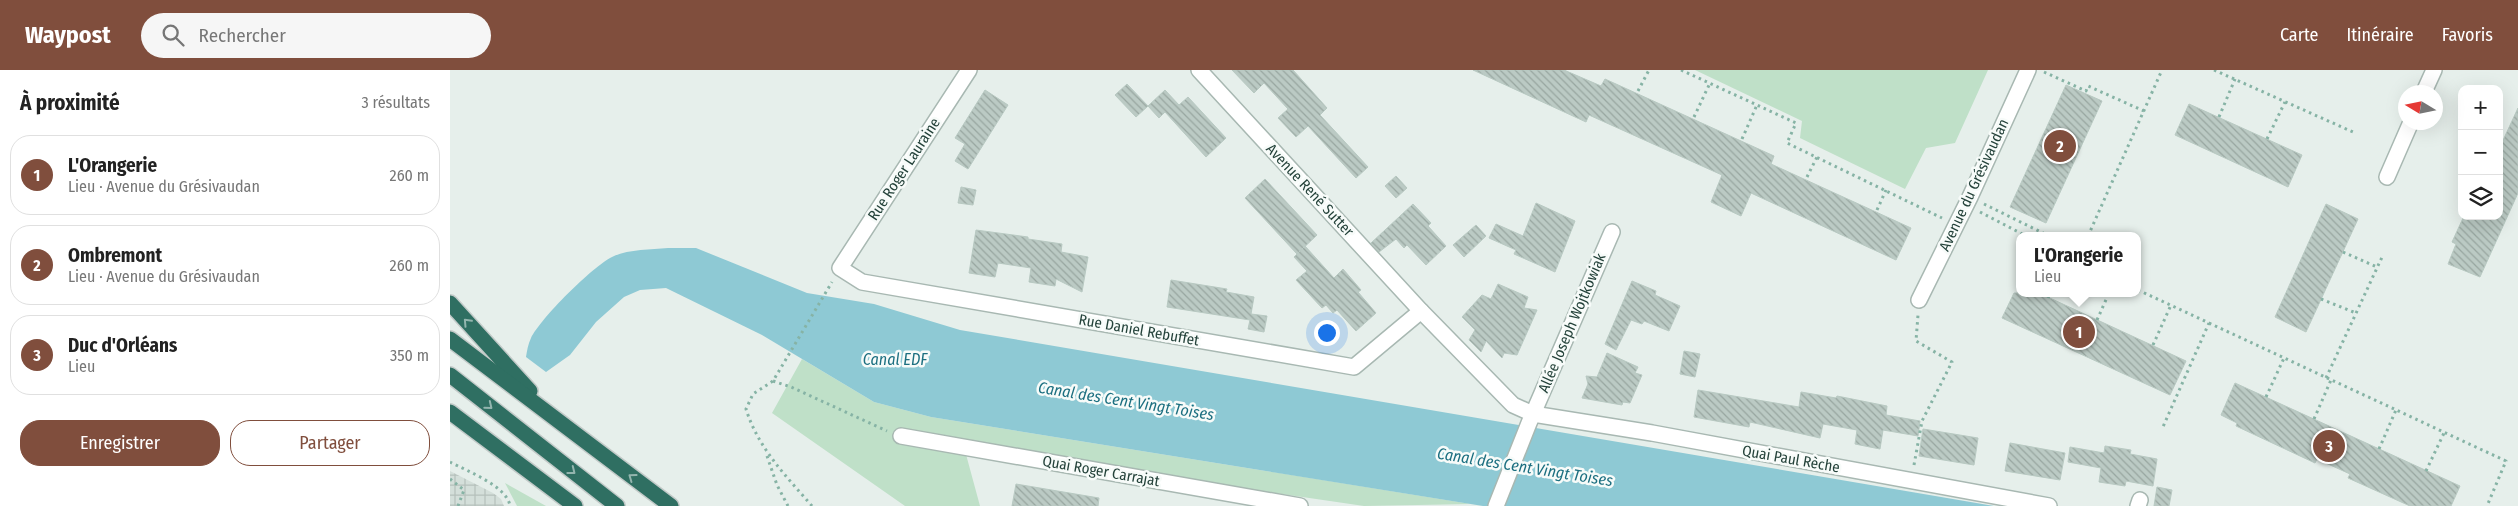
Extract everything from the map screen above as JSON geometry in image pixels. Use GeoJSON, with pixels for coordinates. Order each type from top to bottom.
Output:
{"type":"FeatureCollection","features":[{"type":"Feature","properties":{"kind":"highway"},"geometry":{"type":"LineString","coordinates":[[450,303],[551,415]]}},
{"type":"Feature","properties":{"kind":"highway"},"geometry":{"type":"LineString","coordinates":[[450,339],[470,356],[671,506]]}},
{"type":"Feature","properties":{"kind":"highway"},"geometry":{"type":"LineString","coordinates":[[451,375],[617,506]]}},
{"type":"Feature","properties":{"kind":"highway"},"geometry":{"type":"LineString","coordinates":[[450,412],[575,506]]}},
{"type":"Feature","properties":{"kind":"street","name":"Rue Roger Lauraine"},"geometry":{"type":"LineString","coordinates":[[840,268],[969,70]]}},
{"type":"Feature","properties":{"kind":"street","name":"Avenue René Sutter"},"geometry":{"type":"LineString","coordinates":[[1199,70],[1422,311],[1513,405],[1531,418]]}},
{"type":"Feature","properties":{"kind":"street","name":"Avenue du Grésivaudan"},"geometry":{"type":"LineString","coordinates":[[1919,300],[1968,201],[2028,70]]}},
{"type":"Feature","properties":{"kind":"street"},"geometry":{"type":"LineString","coordinates":[[2427,85],[2434,70]]}},
{"type":"Feature","properties":{"kind":"street"},"geometry":{"type":"LineString","coordinates":[[2387,177],[2408,130]]}},
{"type":"Feature","properties":{"kind":"street","name":"Allée Joseph Wojtkowiak"},"geometry":{"type":"LineString","coordinates":[[1496,506],[1531,418],[1612,232]]}},
{"type":"Feature","properties":{"kind":"street","name":"Rue Daniel Rebuffet"},"geometry":{"type":"LineString","coordinates":[[840,268],[862,282],[1354,367],[1422,311]]}},
{"type":"Feature","properties":{"kind":"street","name":"Quai Paul Rèche"},"geometry":{"type":"LineString","coordinates":[[1531,418],[1652,433],[2049,506]]}},
{"type":"Feature","properties":{"kind":"street","name":"Quai Roger Carrajat"},"geometry":{"type":"LineString","coordinates":[[901,436],[1300,506]]}},
{"type":"Feature","properties":{"kind":"path"},"geometry":{"type":"LineString","coordinates":[[1638,91],[1649,70]]}},
{"type":"Feature","properties":{"kind":"path"},"geometry":{"type":"LineString","coordinates":[[1681,70],[1796,123],[1787,143],[1956,225]]}},
{"type":"Feature","properties":{"kind":"path"},"geometry":{"type":"LineString","coordinates":[[2039,70],[2086,91],[2088,86],[2144,111]]}},
{"type":"Feature","properties":{"kind":"path"},"geometry":{"type":"LineString","coordinates":[[2090,232],[2162,70]]}},
{"type":"Feature","properties":{"kind":"path"},"geometry":{"type":"LineString","coordinates":[[2214,70],[2353,132]]}},
{"type":"Feature","properties":{"kind":"path"},"geometry":{"type":"LineString","coordinates":[[2219,117],[2235,79]]}},
{"type":"Feature","properties":{"kind":"path"},"geometry":{"type":"LineString","coordinates":[[1694,117],[1710,83]]}},
{"type":"Feature","properties":{"kind":"path"},"geometry":{"type":"LineString","coordinates":[[2267,139],[2285,102]]}},
{"type":"Feature","properties":{"kind":"path"},"geometry":{"type":"LineString","coordinates":[[1742,138],[1757,105]]}},
{"type":"Feature","properties":{"kind":"path"},"geometry":{"type":"LineString","coordinates":[[1807,177],[1817,157]]}},
{"type":"Feature","properties":{"kind":"path"},"geometry":{"type":"LineString","coordinates":[[1876,210],[1886,190]]}},
{"type":"Feature","properties":{"kind":"path"},"geometry":{"type":"LineString","coordinates":[[1968,201],[2019,232]]}},
{"type":"Feature","properties":{"kind":"path"},"geometry":{"type":"LineString","coordinates":[[1968,201],[2040,232]]}},
{"type":"Feature","properties":{"kind":"path"},"geometry":{"type":"LineString","coordinates":[[2343,252],[2377,267]]}},
{"type":"Feature","properties":{"kind":"path"},"geometry":{"type":"LineString","coordinates":[[2326,378],[2383,255]]}},
{"type":"Feature","properties":{"kind":"path"},"geometry":{"type":"LineString","coordinates":[[788,506],[777,485],[766,454],[754,432],[746,409],[753,394],[773,381],[831,284]]}},
{"type":"Feature","properties":{"kind":"path"},"geometry":{"type":"LineString","coordinates":[[2141,291],[2506,461],[2487,506]]}},
{"type":"Feature","properties":{"kind":"path"},"geometry":{"type":"LineString","coordinates":[[2097,320],[2107,297]]}},
{"type":"Feature","properties":{"kind":"path"},"geometry":{"type":"LineString","coordinates":[[2321,299],[2356,314]]}},
{"type":"Feature","properties":{"kind":"path"},"geometry":{"type":"LineString","coordinates":[[1912,481],[1922,421],[1952,362],[1916,341],[1919,300]]}},
{"type":"Feature","properties":{"kind":"path"},"geometry":{"type":"LineString","coordinates":[[2153,345],[2171,306]]}},
{"type":"Feature","properties":{"kind":"path"},"geometry":{"type":"LineString","coordinates":[[2162,429],[2209,324]]}},
{"type":"Feature","properties":{"kind":"path"},"geometry":{"type":"LineString","coordinates":[[2266,397],[2284,358]]}},
{"type":"Feature","properties":{"kind":"path"},"geometry":{"type":"LineString","coordinates":[[2314,419],[2331,380]]}},
{"type":"Feature","properties":{"kind":"path"},"geometry":{"type":"LineString","coordinates":[[773,381],[792,387],[901,436]]}},
{"type":"Feature","properties":{"kind":"path"},"geometry":{"type":"LineString","coordinates":[[2379,449],[2396,410]]}},
{"type":"Feature","properties":{"kind":"path"},"geometry":{"type":"LineString","coordinates":[[2426,471],[2444,433]]}},
{"type":"Feature","properties":{"kind":"path"},"geometry":{"type":"LineString","coordinates":[[766,454],[812,506]]}},
{"type":"Feature","properties":{"kind":"path"},"geometry":{"type":"LineString","coordinates":[[450,462],[488,482],[504,493],[510,506]]}},
{"type":"Feature","properties":{"kind":"path"},"geometry":{"type":"LineString","coordinates":[[450,479],[464,490],[458,506]]}},
{"type":"Feature","properties":{"kind":"shaded area"},"geometry":{"type":"Polygon","coordinates":[[[450,471],[493,493],[501,499],[504,506],[450,506],[450,471]]]}},
{"type":"Feature","properties":{"kind":"green space"},"geometry":{"type":"Polygon","coordinates":[[[1695,70],[1988,70],[1955,143],[1926,148],[1905,189],[1800,138],[1802,121],[1695,70]]]}},
{"type":"Feature","properties":{"kind":"green space"},"geometry":{"type":"Polygon","coordinates":[[[802,359],[874,402],[931,417],[1471,504],[1364,506],[964,447],[980,506],[905,506],[772,413],[802,359]]]}},
{"type":"Feature","properties":{"kind":"green space"},"geometry":{"type":"Polygon","coordinates":[[[505,483],[546,506],[517,506],[505,483]]]}},
{"type":"Feature","properties":{"kind":"water","name":"Canal EDF"},"geometry":{"type":"Polygon","coordinates":[[[668,248],[696,248],[807,293],[874,304],[960,330],[1994,506],[1483,506],[931,417],[874,402],[762,335],[666,288],[640,290],[624,297],[596,322],[570,355],[546,372],[526,357],[531,338],[545,318],[592,271],[618,254],[668,248]]]}},
{"type":"Feature","properties":{"kind":"building"},"geometry":{"type":"Polygon","coordinates":[[[1232,70],[1293,70],[1327,108],[1320,115],[1368,167],[1356,178],[1308,126],[1296,137],[1278,118],[1288,109],[1264,83],[1254,93],[1232,70]]]}},
{"type":"Feature","properties":{"kind":"building"},"geometry":{"type":"Polygon","coordinates":[[[1473,70],[1564,70],[1601,86],[1605,79],[1774,156],[1771,164],[1911,228],[1896,260],[1751,193],[1741,216],[1711,202],[1722,175],[1589,115],[1586,122],[1473,70]]]}},
{"type":"Feature","properties":{"kind":"building"},"geometry":{"type":"Polygon","coordinates":[[[1127,84],[1148,106],[1136,117],[1115,95],[1127,84]]]}},
{"type":"Feature","properties":{"kind":"building"},"geometry":{"type":"Polygon","coordinates":[[[2066,85],[2102,101],[2046,223],[2010,207],[2066,85]]]}},
{"type":"Feature","properties":{"kind":"building"},"geometry":{"type":"Polygon","coordinates":[[[985,90],[1008,105],[968,169],[955,161],[965,144],[955,138],[985,90]]]}},
{"type":"Feature","properties":{"kind":"building"},"geometry":{"type":"Polygon","coordinates":[[[1165,90],[1179,105],[1188,97],[1226,138],[1206,157],[1165,112],[1159,118],[1148,106],[1165,90]]]}},
{"type":"Feature","properties":{"kind":"building"},"geometry":{"type":"Polygon","coordinates":[[[2189,104],[2302,155],[2288,187],[2175,135],[2189,104]]]}},
{"type":"Feature","properties":{"kind":"building"},"geometry":{"type":"Polygon","coordinates":[[[2518,108],[2518,193],[2480,277],[2448,264],[2456,244],[2452,242],[2462,220],[2503,220],[2503,140],[2518,108]]]}},
{"type":"Feature","properties":{"kind":"building"},"geometry":{"type":"Polygon","coordinates":[[[1396,176],[1407,188],[1396,198],[1385,186],[1396,176]]]}},
{"type":"Feature","properties":{"kind":"building"},"geometry":{"type":"Polygon","coordinates":[[[1265,179],[1317,235],[1297,254],[1245,198],[1265,179]]]}},
{"type":"Feature","properties":{"kind":"building"},"geometry":{"type":"Polygon","coordinates":[[[961,187],[976,190],[973,205],[958,203],[961,187]]]}},
{"type":"Feature","properties":{"kind":"building"},"geometry":{"type":"Polygon","coordinates":[[[1536,203],[1575,221],[1555,272],[1514,254],[1516,250],[1489,238],[1496,224],[1523,236],[1536,203]]]}},
{"type":"Feature","properties":{"kind":"building"},"geometry":{"type":"Polygon","coordinates":[[[1413,204],[1431,223],[1428,226],[1446,246],[1426,265],[1407,245],[1404,248],[1396,239],[1379,252],[1371,243],[1413,204]]]}},
{"type":"Feature","properties":{"kind":"building"},"geometry":{"type":"Polygon","coordinates":[[[2326,204],[2358,219],[2306,332],[2275,317],[2326,204]]]}},
{"type":"Feature","properties":{"kind":"building"},"geometry":{"type":"Polygon","coordinates":[[[1476,225],[1486,236],[1464,257],[1453,245],[1476,225]]]}},
{"type":"Feature","properties":{"kind":"building"},"geometry":{"type":"Polygon","coordinates":[[[976,230],[1062,244],[1061,252],[1088,257],[1082,292],[1056,279],[1055,286],[1029,282],[1031,268],[998,263],[995,277],[969,273],[976,230]]]}},
{"type":"Feature","properties":{"kind":"building"},"geometry":{"type":"Polygon","coordinates":[[[1305,246],[1334,278],[1343,269],[1361,290],[1358,292],[1376,313],[1356,331],[1337,310],[1333,313],[1326,305],[1322,308],[1296,280],[1307,271],[1294,257],[1305,246]]]}},
{"type":"Feature","properties":{"kind":"building"},"geometry":{"type":"Polygon","coordinates":[[[1171,280],[1227,289],[1226,292],[1254,297],[1251,314],[1267,316],[1264,332],[1248,329],[1250,320],[1167,307],[1171,280]]]}},
{"type":"Feature","properties":{"kind":"building"},"geometry":{"type":"Polygon","coordinates":[[[1632,281],[1656,291],[1655,295],[1680,306],[1669,331],[1644,321],[1642,324],[1631,320],[1616,350],[1605,344],[1632,281]]]}},
{"type":"Feature","properties":{"kind":"building"},"geometry":{"type":"Polygon","coordinates":[[[1498,284],[1528,297],[1524,308],[1537,310],[1517,355],[1504,353],[1502,358],[1486,341],[1481,352],[1469,340],[1475,330],[1462,317],[1482,295],[1491,299],[1498,284]]]}},
{"type":"Feature","properties":{"kind":"building"},"geometry":{"type":"Polygon","coordinates":[[[2014,293],[2016,293],[2016,297],[2048,297],[2186,361],[2170,395],[2002,318],[2014,293]]]}},
{"type":"Feature","properties":{"kind":"building"},"geometry":{"type":"Polygon","coordinates":[[[1684,351],[1700,354],[1695,377],[1680,374],[1684,351]]]}},
{"type":"Feature","properties":{"kind":"building"},"geometry":{"type":"Polygon","coordinates":[[[1607,353],[1638,367],[1635,373],[1642,375],[1630,403],[1623,402],[1622,405],[1582,398],[1588,384],[1586,376],[1597,377],[1607,353]]]}},
{"type":"Feature","properties":{"kind":"building"},"geometry":{"type":"Polygon","coordinates":[[[2235,383],[2460,486],[2451,506],[2410,506],[2348,478],[2350,474],[2317,459],[2315,463],[2236,426],[2237,423],[2221,415],[2235,383]]]}},
{"type":"Feature","properties":{"kind":"building"},"geometry":{"type":"Polygon","coordinates":[[[1698,390],[1799,407],[1801,392],[1836,398],[1837,396],[1887,406],[1886,415],[1920,421],[1918,436],[1883,430],[1880,449],[1855,444],[1857,430],[1823,424],[1820,438],[1750,422],[1749,427],[1694,417],[1698,390]]]}},
{"type":"Feature","properties":{"kind":"building"},"geometry":{"type":"Polygon","coordinates":[[[1923,429],[1978,438],[1974,465],[1919,456],[1923,429]]]}},
{"type":"Feature","properties":{"kind":"building"},"geometry":{"type":"Polygon","coordinates":[[[2010,443],[2065,453],[2060,480],[2005,471],[2010,443]]]}},
{"type":"Feature","properties":{"kind":"building"},"geometry":{"type":"Polygon","coordinates":[[[2105,446],[2131,450],[2130,454],[2157,459],[2153,486],[2126,481],[2125,486],[2099,482],[2101,468],[2068,462],[2070,447],[2104,453],[2105,446]]]}},
{"type":"Feature","properties":{"kind":"building"},"geometry":{"type":"Polygon","coordinates":[[[1016,484],[1099,498],[1098,506],[1012,506],[1016,484]]]}},
{"type":"Feature","properties":{"kind":"building"},"geometry":{"type":"Polygon","coordinates":[[[2157,487],[2172,490],[2169,506],[2154,506],[2157,487]]]}},
{"type":"Feature","properties":{"kind":"place","name":"Ombremont"},"geometry":{"type":"Point","coordinates":[2060,146]}},
{"type":"Feature","properties":{"kind":"place","name":"L'Orangerie"},"geometry":{"type":"Point","coordinates":[2079,332]}},
{"type":"Feature","properties":{"kind":"place","name":"Duc d'Orléans"},"geometry":{"type":"Point","coordinates":[2329,446]}},
{"type":"Feature","properties":{"kind":"water label","name":"Canal des Cent Vingt Toises"},"geometry":{"type":"Point","coordinates":[1126,401]}},
{"type":"Feature","properties":{"kind":"water label","name":"Canal des Cent Vingt Toises"},"geometry":{"type":"Point","coordinates":[1525,467]}}]}
